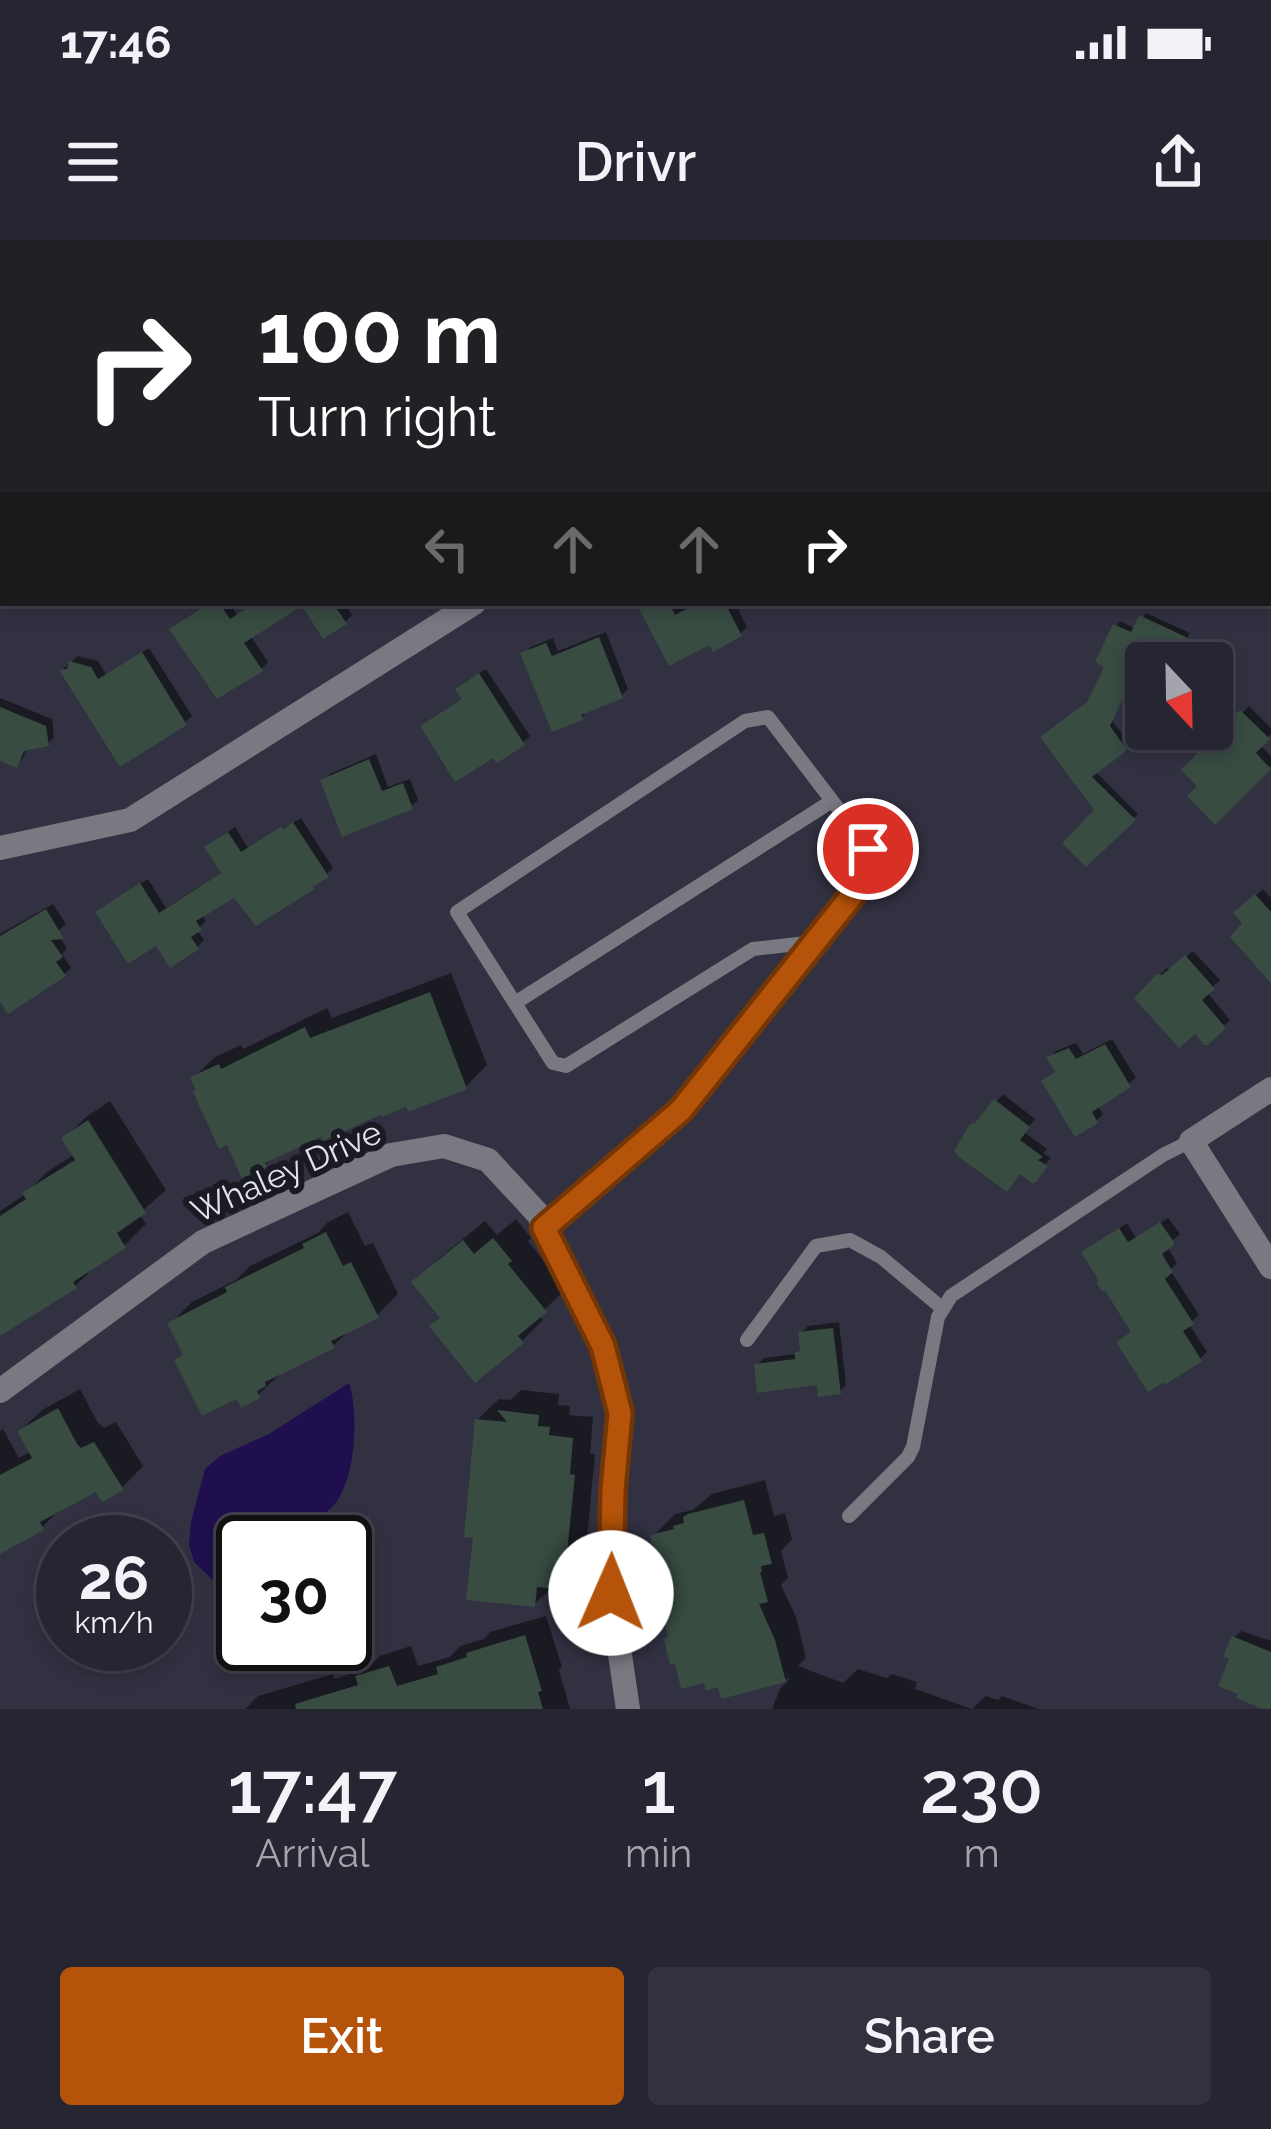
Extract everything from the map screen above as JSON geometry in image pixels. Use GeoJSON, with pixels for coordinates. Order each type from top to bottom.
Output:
{"type":"FeatureCollection","features":[{"type":"Feature","properties":{"kind":"street"},"geometry":{"type":"LineString","coordinates":[[0,848],[130,820],[469,606]]}},
{"type":"Feature","properties":{"kind":"street"},"geometry":{"type":"LineString","coordinates":[[1271,1089],[1191,1141],[1271,1268]]}},
{"type":"Feature","properties":{"kind":"street","name":"Whaley Drive"},"geometry":{"type":"LineString","coordinates":[[0,1391],[203,1242],[391,1155],[444,1145],[488,1160],[538,1214],[603,1346],[620,1413],[611,1593],[628,1709]]}},
{"type":"Feature","properties":{"kind":"lane"},"geometry":{"type":"LineString","coordinates":[[544,1228],[681,1110],[815,942],[869,874],[868,849],[768,717],[745,721],[457,912],[553,1063],[566,1066],[753,949],[815,942]]}},
{"type":"Feature","properties":{"kind":"lane"},"geometry":{"type":"LineString","coordinates":[[515,1003],[832,801]]}},
{"type":"Feature","properties":{"kind":"lane"},"geometry":{"type":"LineString","coordinates":[[849,1516],[913,1447],[938,1317],[951,1296],[1162,1155],[1191,1141]]}},
{"type":"Feature","properties":{"kind":"lane"},"geometry":{"type":"LineString","coordinates":[[747,1340],[816,1246],[850,1240],[881,1257],[943,1309]]}},
{"type":"Feature","properties":{"kind":"shaded area"},"geometry":{"type":"Polygon","coordinates":[[[349,1383],[354,1446],[347,1479],[334,1505],[323,1515],[216,1515],[214,1581],[192,1555],[192,1518],[205,1469],[220,1456],[269,1434],[349,1383]]]}},
{"type":"Feature","properties":{"kind":"building"},"geometry":{"type":"Polygon","coordinates":[[[205,606],[221,606],[230,619],[250,606],[302,606],[244,643],[263,671],[217,699],[169,629],[205,606]]]}},
{"type":"Feature","properties":{"kind":"building"},"geometry":{"type":"Polygon","coordinates":[[[302,606],[335,606],[347,624],[323,639],[302,606]]]}},
{"type":"Feature","properties":{"kind":"building"},"geometry":{"type":"Polygon","coordinates":[[[638,606],[670,606],[675,615],[692,606],[727,606],[742,636],[713,652],[709,645],[669,666],[638,606]]]}},
{"type":"Feature","properties":{"kind":"building"},"geometry":{"type":"Polygon","coordinates":[[[1139,615],[1188,638],[1186,642],[1125,642],[1125,694],[1110,726],[1127,750],[1092,777],[1136,820],[1086,867],[1062,843],[1094,810],[1040,737],[1087,702],[1104,667],[1095,662],[1113,624],[1131,632],[1139,615]]]}},
{"type":"Feature","properties":{"kind":"building"},"geometry":{"type":"Polygon","coordinates":[[[599,637],[623,698],[552,732],[520,653],[546,643],[552,656],[599,637]]]}},
{"type":"Feature","properties":{"kind":"building"},"geometry":{"type":"Polygon","coordinates":[[[142,652],[187,725],[120,767],[59,670],[67,669],[69,661],[91,667],[98,679],[142,652]]]}},
{"type":"Feature","properties":{"kind":"building"},"geometry":{"type":"Polygon","coordinates":[[[479,673],[525,745],[455,782],[420,726],[462,699],[455,689],[479,673]]]}},
{"type":"Feature","properties":{"kind":"building"},"geometry":{"type":"Polygon","coordinates":[[[0,707],[46,726],[49,746],[24,751],[17,768],[0,761],[0,707]]]}},
{"type":"Feature","properties":{"kind":"building"},"geometry":{"type":"Polygon","coordinates":[[[1240,710],[1270,739],[1256,753],[1271,769],[1215,825],[1187,796],[1197,786],[1181,770],[1201,750],[1233,750],[1233,717],[1240,710]]]}},
{"type":"Feature","properties":{"kind":"building"},"geometry":{"type":"Polygon","coordinates":[[[369,759],[382,791],[403,783],[413,809],[342,837],[320,780],[369,759]]]}},
{"type":"Feature","properties":{"kind":"building"},"geometry":{"type":"Polygon","coordinates":[[[293,822],[329,877],[256,926],[234,898],[196,921],[202,930],[191,937],[199,949],[170,968],[156,946],[128,964],[95,912],[140,883],[159,913],[221,873],[204,847],[228,832],[241,852],[293,822]]]}},
{"type":"Feature","properties":{"kind":"building"},"geometry":{"type":"Polygon","coordinates":[[[1255,894],[1271,912],[1271,983],[1230,937],[1242,923],[1233,913],[1255,894]]]}},
{"type":"Feature","properties":{"kind":"building"},"geometry":{"type":"Polygon","coordinates":[[[46,909],[64,939],[51,940],[63,957],[56,962],[66,976],[8,1014],[0,1002],[0,936],[46,909]]]}},
{"type":"Feature","properties":{"kind":"building"},"geometry":{"type":"Polygon","coordinates":[[[1185,955],[1215,989],[1202,1000],[1226,1028],[1208,1045],[1195,1034],[1179,1048],[1134,998],[1185,955]]]}},
{"type":"Feature","properties":{"kind":"building"},"geometry":{"type":"Polygon","coordinates":[[[430,992],[467,1089],[408,1112],[406,1107],[382,1114],[323,1141],[321,1137],[242,1179],[227,1145],[219,1149],[190,1077],[219,1064],[221,1069],[305,1027],[310,1038],[430,992]]]}},
{"type":"Feature","properties":{"kind":"building"},"geometry":{"type":"Polygon","coordinates":[[[1105,1044],[1131,1087],[1092,1112],[1098,1123],[1075,1137],[1041,1081],[1055,1072],[1046,1057],[1069,1048],[1076,1059],[1105,1044]]]}},
{"type":"Feature","properties":{"kind":"building"},"geometry":{"type":"Polygon","coordinates":[[[994,1099],[1030,1127],[1020,1140],[1048,1166],[1035,1183],[1020,1174],[1007,1192],[954,1151],[970,1124],[994,1099]]]}},
{"type":"Feature","properties":{"kind":"building"},"geometry":{"type":"Polygon","coordinates":[[[88,1120],[146,1213],[117,1233],[126,1248],[73,1282],[77,1288],[0,1336],[0,1216],[26,1199],[22,1193],[75,1160],[61,1138],[88,1120]]]}},
{"type":"Feature","properties":{"kind":"building"},"geometry":{"type":"Polygon","coordinates":[[[1160,1222],[1174,1242],[1162,1254],[1173,1272],[1165,1279],[1194,1324],[1183,1331],[1202,1361],[1148,1392],[1116,1342],[1131,1332],[1081,1252],[1119,1228],[1128,1242],[1160,1222]]]}},
{"type":"Feature","properties":{"kind":"building"},"geometry":{"type":"Polygon","coordinates":[[[326,1232],[343,1266],[351,1262],[379,1318],[331,1341],[335,1348],[265,1382],[257,1391],[260,1398],[241,1408],[237,1399],[202,1416],[174,1360],[183,1355],[167,1323],[326,1232]]]}},
{"type":"Feature","properties":{"kind":"building"},"geometry":{"type":"Polygon","coordinates":[[[493,1238],[547,1312],[518,1336],[524,1343],[475,1383],[429,1326],[440,1318],[411,1282],[463,1240],[474,1254],[493,1238]]]}},
{"type":"Feature","properties":{"kind":"building"},"geometry":{"type":"Polygon","coordinates":[[[833,1328],[841,1394],[818,1397],[817,1385],[757,1393],[754,1364],[795,1359],[795,1352],[800,1351],[798,1332],[833,1328]]]}},
{"type":"Feature","properties":{"kind":"building"},"geometry":{"type":"Polygon","coordinates":[[[58,1408],[77,1444],[81,1448],[94,1442],[124,1490],[102,1502],[96,1492],[53,1515],[36,1515],[36,1534],[0,1554],[0,1475],[32,1458],[17,1431],[58,1408]]]}},
{"type":"Feature","properties":{"kind":"building"},"geometry":{"type":"Polygon","coordinates":[[[497,1410],[539,1415],[538,1426],[550,1427],[549,1435],[573,1438],[570,1474],[575,1475],[566,1563],[561,1562],[559,1589],[537,1587],[535,1607],[466,1600],[473,1538],[464,1537],[475,1419],[507,1422],[497,1410]]]}},
{"type":"Feature","properties":{"kind":"building"},"geometry":{"type":"Polygon","coordinates":[[[744,1500],[753,1535],[764,1533],[772,1564],[761,1566],[768,1602],[759,1604],[786,1682],[721,1699],[718,1687],[706,1691],[704,1683],[681,1689],[675,1663],[670,1665],[660,1602],[666,1600],[650,1535],[674,1529],[688,1514],[744,1500]]]}},
{"type":"Feature","properties":{"kind":"building"},"geometry":{"type":"Polygon","coordinates":[[[525,1635],[543,1709],[296,1709],[295,1704],[358,1685],[355,1676],[389,1666],[397,1686],[438,1674],[436,1667],[467,1657],[466,1653],[525,1635]]]}},
{"type":"Feature","properties":{"kind":"building"},"geometry":{"type":"Polygon","coordinates":[[[1232,1636],[1271,1652],[1271,1709],[1236,1698],[1238,1694],[1218,1686],[1232,1636]]]}},
{"type":"Feature","properties":{"kind":"route"},"geometry":{"type":"LineString","coordinates":[[611,1593],[620,1413],[603,1346],[544,1228],[681,1110],[869,874],[868,849]]}}]}
